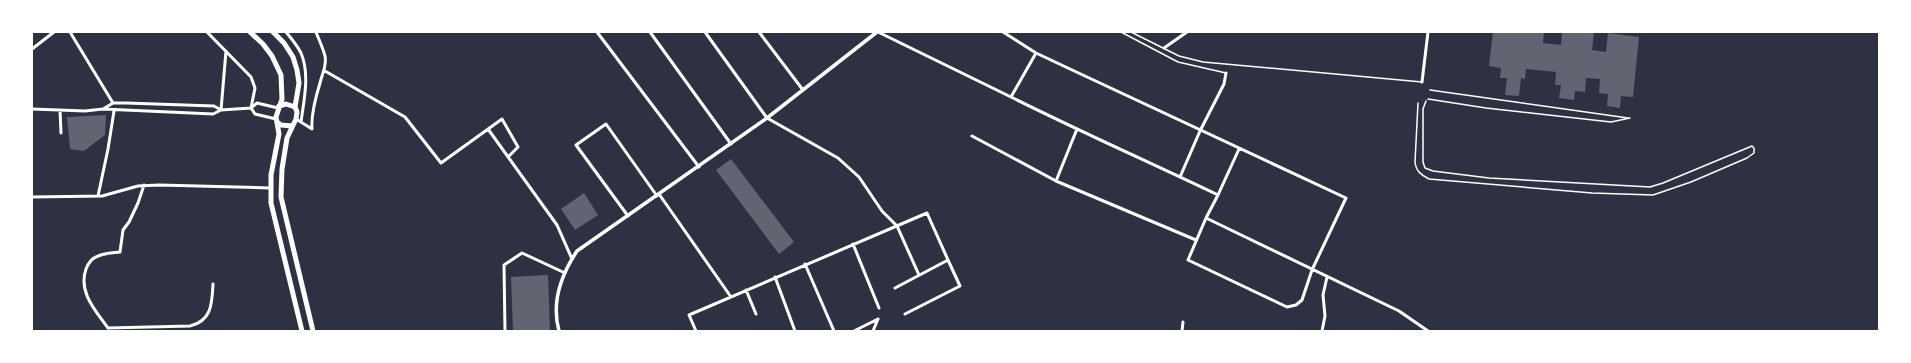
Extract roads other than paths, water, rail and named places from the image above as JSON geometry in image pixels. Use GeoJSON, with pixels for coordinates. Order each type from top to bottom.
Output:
{"type":"FeatureCollection","features":[{"type":"Feature","properties":{"kind":"highway"},"geometry":{"type":"LineString","coordinates":[[250,32],[263,44],[277,64],[281,75],[282,99],[277,121],[279,134],[270,188],[271,204],[302,331]]}},
{"type":"Feature","properties":{"kind":"highway"},"geometry":{"type":"LineString","coordinates":[[273,32],[284,43],[293,57],[299,83],[295,108],[299,120],[292,126],[287,138],[284,154],[281,197],[313,331]]}},
{"type":"Feature","properties":{"kind":"highway"},"geometry":{"type":"LineString","coordinates":[[279,107],[286,104],[295,108]]}},
{"type":"Feature","properties":{"kind":"highway"},"geometry":{"type":"LineString","coordinates":[[277,121],[281,125],[292,126]]}},
{"type":"Feature","properties":{"kind":"street"},"geometry":{"type":"LineString","coordinates":[[32,49],[54,32]]}},
{"type":"Feature","properties":{"kind":"street"},"geometry":{"type":"LineString","coordinates":[[70,32],[113,103]]}},
{"type":"Feature","properties":{"kind":"street"},"geometry":{"type":"LineString","coordinates":[[207,32],[251,76],[255,88],[252,108],[255,114],[277,121]]}},
{"type":"Feature","properties":{"kind":"street"},"geometry":{"type":"LineString","coordinates":[[286,32],[300,51],[304,64],[306,91],[299,120],[312,129],[311,118],[325,71],[326,56],[316,32]]}},
{"type":"Feature","properties":{"kind":"street"},"geometry":{"type":"LineString","coordinates":[[597,32],[699,167]]}},
{"type":"Feature","properties":{"kind":"street"},"geometry":{"type":"LineString","coordinates":[[650,32],[731,144]]}},
{"type":"Feature","properties":{"kind":"street"},"geometry":{"type":"LineString","coordinates":[[704,32],[767,118],[838,158],[859,177],[882,211],[897,226],[919,275]]}},
{"type":"Feature","properties":{"kind":"street"},"geometry":{"type":"LineString","coordinates":[[759,32],[803,90]]}},
{"type":"Feature","properties":{"kind":"street"},"geometry":{"type":"LineString","coordinates":[[559,331],[556,319],[556,302],[565,273],[577,251],[767,118],[877,32],[1077,129],[1218,195]]}},
{"type":"Feature","properties":{"kind":"street"},"geometry":{"type":"LineString","coordinates":[[1003,32],[1036,53],[1346,198],[1312,270],[1302,300],[1296,306],[1287,307],[1188,260],[1239,149]]}},
{"type":"Feature","properties":{"kind":"street"},"geometry":{"type":"LineString","coordinates":[[1164,48],[1187,32]]}},
{"type":"Feature","properties":{"kind":"street"},"geometry":{"type":"LineString","coordinates":[[1422,82],[1428,32]]}},
{"type":"Feature","properties":{"kind":"street"},"geometry":{"type":"LineString","coordinates":[[221,110],[226,51]]}},
{"type":"Feature","properties":{"kind":"street"},"geometry":{"type":"LineString","coordinates":[[1011,97],[1036,53]]}},
{"type":"Feature","properties":{"kind":"street"},"geometry":{"type":"LineString","coordinates":[[325,71],[405,116],[441,163],[502,119],[518,147],[509,156]]}},
{"type":"Feature","properties":{"kind":"street"},"geometry":{"type":"LineString","coordinates":[[1180,177],[1200,131],[1224,84],[1226,73]]}},
{"type":"Feature","properties":{"kind":"street"},"geometry":{"type":"LineString","coordinates":[[103,109],[113,103],[214,106],[221,110]]}},
{"type":"Feature","properties":{"kind":"street"},"geometry":{"type":"LineString","coordinates":[[32,109],[85,111],[103,109],[114,111],[213,114],[221,110],[252,108],[257,103],[279,107]]}},
{"type":"Feature","properties":{"kind":"street"},"geometry":{"type":"LineString","coordinates":[[60,110],[61,133]]}},
{"type":"Feature","properties":{"kind":"street"},"geometry":{"type":"LineString","coordinates":[[98,196],[114,111]]}},
{"type":"Feature","properties":{"kind":"street"},"geometry":{"type":"LineString","coordinates":[[628,216],[576,145],[606,124],[731,296]]}},
{"type":"Feature","properties":{"kind":"street"},"geometry":{"type":"LineString","coordinates":[[488,129],[509,156],[557,225],[572,259]]}},
{"type":"Feature","properties":{"kind":"street"},"geometry":{"type":"LineString","coordinates":[[1056,181],[1077,129]]}},
{"type":"Feature","properties":{"kind":"street"},"geometry":{"type":"LineString","coordinates":[[972,136],[1056,181],[1196,240]]}},
{"type":"Feature","properties":{"kind":"street"},"geometry":{"type":"LineString","coordinates":[[144,185],[138,203],[129,222],[123,230],[120,252],[94,257],[88,264],[85,273],[84,287],[87,299],[108,328],[190,326],[200,324],[208,314],[213,284]]}},
{"type":"Feature","properties":{"kind":"street"},"geometry":{"type":"LineString","coordinates":[[32,197],[98,196],[144,185],[270,188]]}},
{"type":"Feature","properties":{"kind":"street"},"geometry":{"type":"LineString","coordinates":[[696,331],[689,314],[927,213],[960,286],[905,314]]}},
{"type":"Feature","properties":{"kind":"street"},"geometry":{"type":"LineString","coordinates":[[1206,218],[1399,311],[1428,331]]}},
{"type":"Feature","properties":{"kind":"street"},"geometry":{"type":"LineString","coordinates":[[853,244],[879,308]]}},
{"type":"Feature","properties":{"kind":"street"},"geometry":{"type":"LineString","coordinates":[[505,331],[504,265],[522,253],[565,273]]}},
{"type":"Feature","properties":{"kind":"street"},"geometry":{"type":"LineString","coordinates":[[895,288],[948,260]]}},
{"type":"Feature","properties":{"kind":"street"},"geometry":{"type":"LineString","coordinates":[[805,264],[834,331]]}},
{"type":"Feature","properties":{"kind":"street"},"geometry":{"type":"LineString","coordinates":[[775,277],[795,331]]}},
{"type":"Feature","properties":{"kind":"street"},"geometry":{"type":"LineString","coordinates":[[1322,331],[1325,316],[1323,295],[1328,277]]}},
{"type":"Feature","properties":{"kind":"street"},"geometry":{"type":"LineString","coordinates":[[746,290],[756,314]]}},
{"type":"Feature","properties":{"kind":"street"},"geometry":{"type":"LineString","coordinates":[[854,331],[878,319],[873,331]]}},
{"type":"Feature","properties":{"kind":"street"},"geometry":{"type":"LineString","coordinates":[[1182,331],[1183,322]]}},
{"type":"Feature","properties":{"kind":"lane"},"geometry":{"type":"LineString","coordinates":[[1121,32],[1178,62],[1226,73]]}},
{"type":"Feature","properties":{"kind":"lane"},"geometry":{"type":"LineString","coordinates":[[1131,32],[1179,56],[1203,62],[1422,82]]}},
{"type":"Feature","properties":{"kind":"lane"},"geometry":{"type":"LineString","coordinates":[[1428,99],[1486,108],[1611,122],[1630,118],[1430,90]]}},
{"type":"Feature","properties":{"kind":"lane"},"geometry":{"type":"LineString","coordinates":[[1418,103],[1415,162],[1416,168],[1422,175],[1429,179],[1592,193],[1653,195],[1690,182],[1748,158],[1754,153],[1754,148],[1752,146],[1650,187],[1489,178],[1433,171],[1425,168],[1423,162],[1423,109],[1426,101]]}}]}
